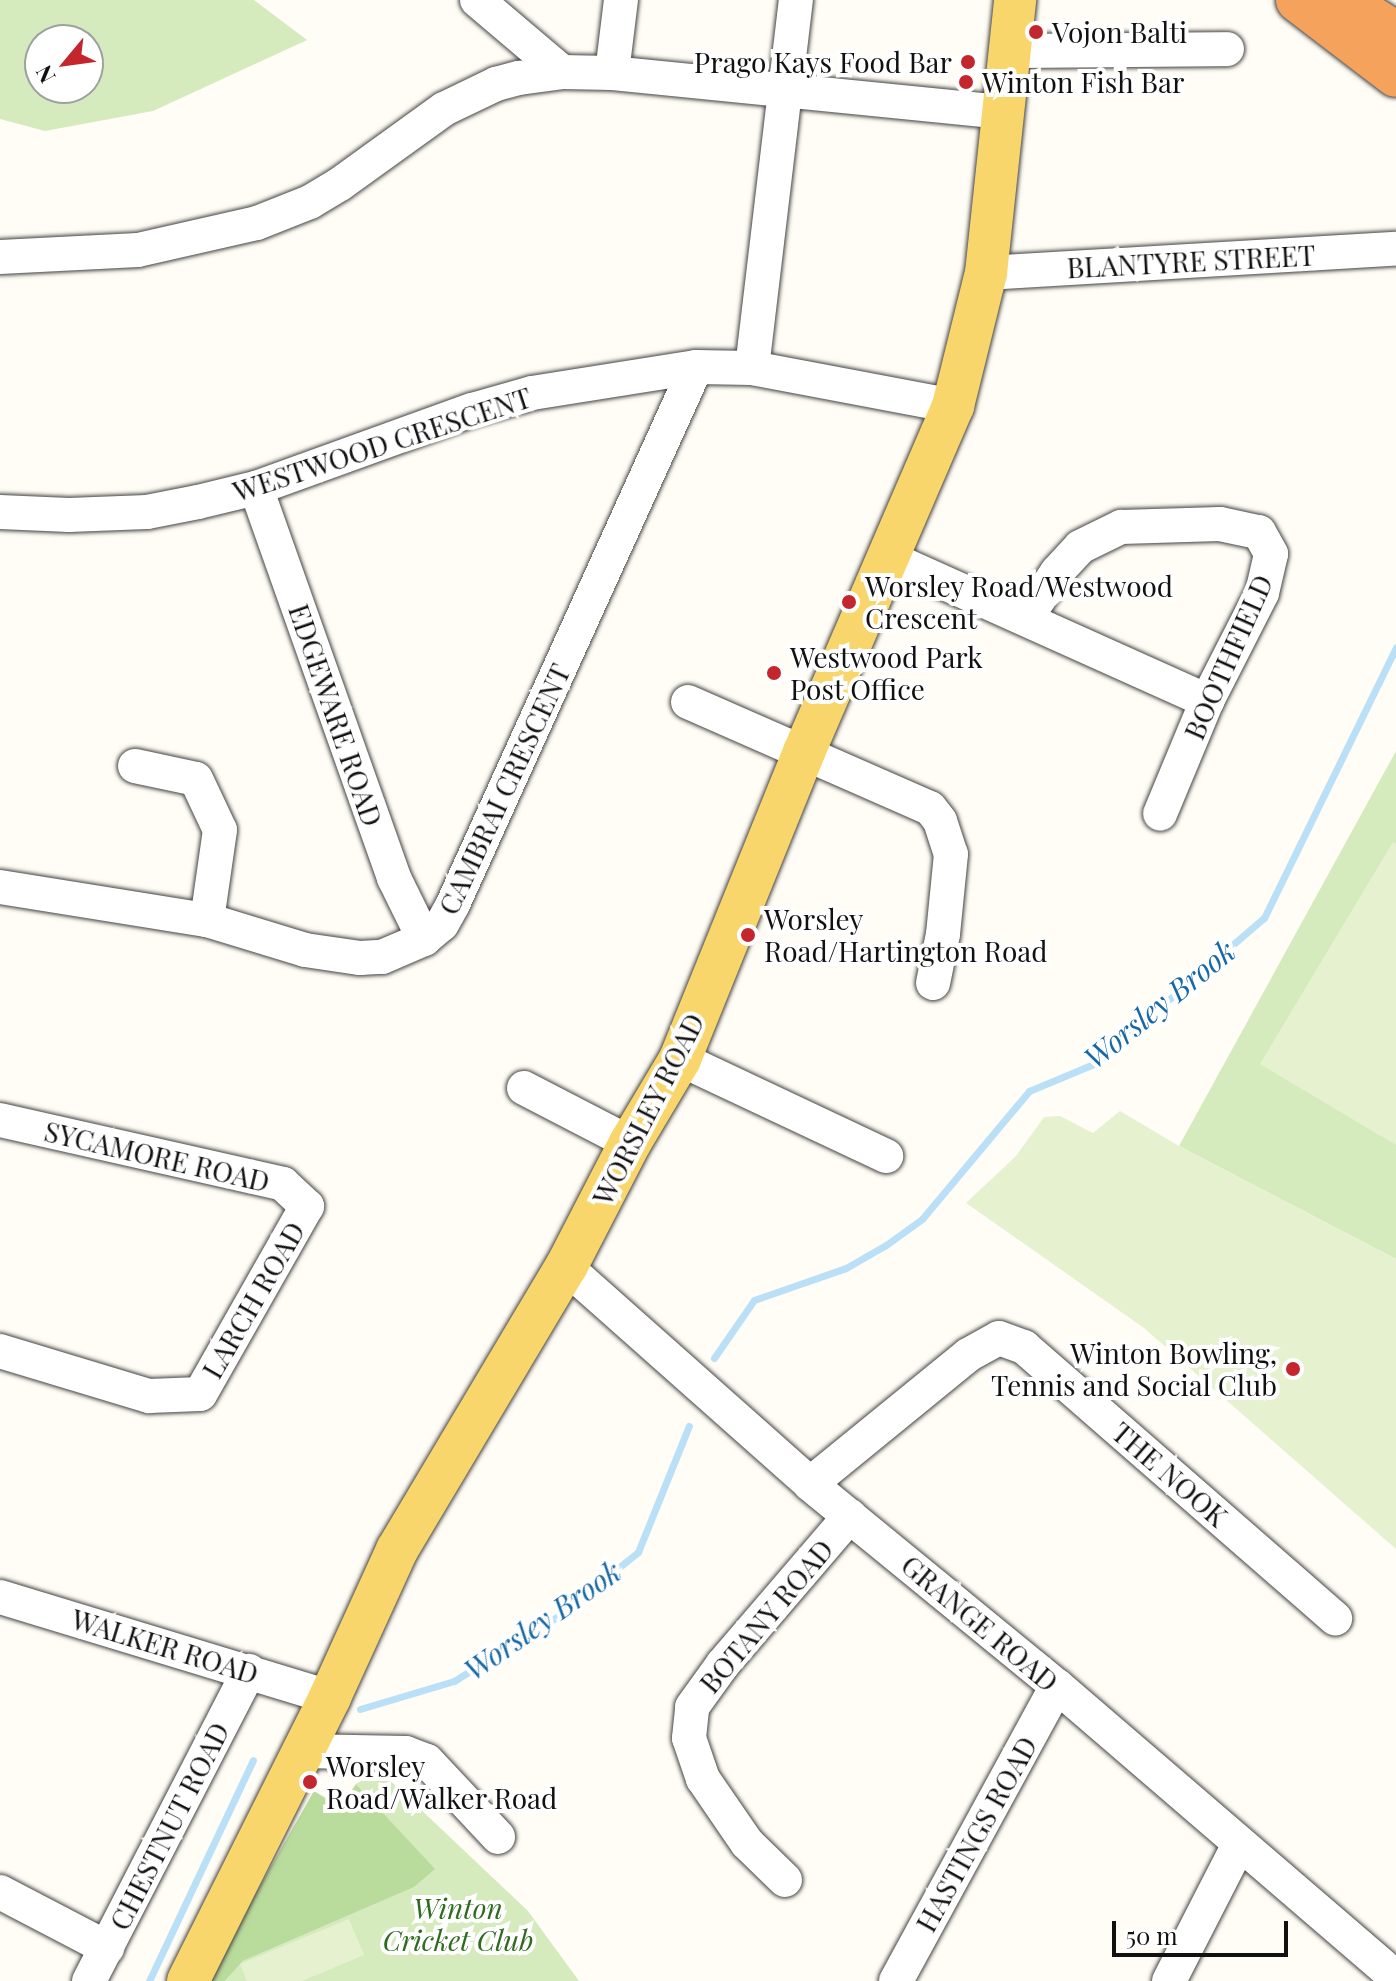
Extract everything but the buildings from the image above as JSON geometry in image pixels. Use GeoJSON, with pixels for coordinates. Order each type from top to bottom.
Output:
{"type":"FeatureCollection","features":[{"type":"Feature","properties":{"kind":"highway"},"geometry":{"type":"LineString","coordinates":[[1298,0],[1396,75]]}},
{"type":"Feature","properties":{"kind":"highway"},"geometry":{"type":"LineString","coordinates":[[1343,0],[1396,34]]}},
{"type":"Feature","properties":{"kind":"main road","name":"WORSLEY ROAD"},"geometry":{"type":"LineString","coordinates":[[188,1981],[330,1697],[397,1550],[566,1267],[630,1143],[680,1059],[804,752],[953,406],[986,273],[1015,0]]}},
{"type":"Feature","properties":{"kind":"street"},"geometry":{"type":"LineString","coordinates":[[477,0],[562,72]]}},
{"type":"Feature","properties":{"kind":"street"},"geometry":{"type":"LineString","coordinates":[[612,73],[621,0]]}},
{"type":"Feature","properties":{"kind":"street"},"geometry":{"type":"LineString","coordinates":[[752,368],[796,0]]}},
{"type":"Feature","properties":{"kind":"street"},"geometry":{"type":"LineString","coordinates":[[1008,51],[1227,49]]}},
{"type":"Feature","properties":{"kind":"street"},"geometry":{"type":"LineString","coordinates":[[0,257],[138,250],[257,223],[310,202],[340,184],[471,94],[519,78],[562,72],[612,73],[1004,112]]}},
{"type":"Feature","properties":{"kind":"street","name":"BLANTYRE STREET"},"geometry":{"type":"LineString","coordinates":[[986,273],[1396,249]]}},
{"type":"Feature","properties":{"kind":"street","name":"WESTWOOD CRESCENT"},"geometry":{"type":"LineString","coordinates":[[0,512],[69,515],[147,512],[256,488],[472,410],[532,393],[696,367],[752,368],[953,406]]}},
{"type":"Feature","properties":{"kind":"street","name":"CAMBRAI CRESCENT"},"geometry":{"type":"LineString","coordinates":[[0,887],[207,920],[305,950],[360,958],[382,957],[424,939],[442,924],[453,904],[696,367]]}},
{"type":"Feature","properties":{"kind":"street","name":"EDGEWARE ROAD"},"geometry":{"type":"LineString","coordinates":[[256,488],[394,878],[424,939]]}},
{"type":"Feature","properties":{"kind":"street","name":"BOOTHFIELD"},"geometry":{"type":"LineString","coordinates":[[1026,618],[1057,572],[1080,547],[1121,527],[1220,524],[1259,532],[1271,554],[1262,593],[1207,701],[1160,814]]}},
{"type":"Feature","properties":{"kind":"street"},"geometry":{"type":"LineString","coordinates":[[889,558],[1207,701]]}},
{"type":"Feature","properties":{"kind":"street"},"geometry":{"type":"LineString","coordinates":[[688,702],[930,808],[940,821],[951,854],[943,934],[933,983]]}},
{"type":"Feature","properties":{"kind":"street"},"geometry":{"type":"LineString","coordinates":[[135,766],[196,779],[220,830],[207,920]]}},
{"type":"Feature","properties":{"kind":"street"},"geometry":{"type":"LineString","coordinates":[[680,1059],[886,1156]]}},
{"type":"Feature","properties":{"kind":"street"},"geometry":{"type":"LineString","coordinates":[[524,1088],[630,1143]]}},
{"type":"Feature","properties":{"kind":"street","name":"SYCAMORE ROAD"},"geometry":{"type":"LineString","coordinates":[[0,1120],[283,1184],[307,1206]]}},
{"type":"Feature","properties":{"kind":"street","name":"LARCH ROAD"},"geometry":{"type":"LineString","coordinates":[[0,1351],[149,1396],[200,1394],[307,1206]]}},
{"type":"Feature","properties":{"kind":"street","name":"GRANGE ROAD"},"geometry":{"type":"LineString","coordinates":[[566,1267],[810,1484],[1057,1686],[1396,1978]]}},
{"type":"Feature","properties":{"kind":"street","name":"THE NOOK"},"geometry":{"type":"LineString","coordinates":[[810,1484],[968,1355],[999,1338],[1024,1347],[1335,1618]]}},
{"type":"Feature","properties":{"kind":"street","name":"BOTANY ROAD"},"geometry":{"type":"LineString","coordinates":[[785,1880],[747,1843],[703,1779],[689,1738],[692,1707],[723,1664],[850,1516]]}},
{"type":"Feature","properties":{"kind":"street","name":"WALKER ROAD"},"geometry":{"type":"LineString","coordinates":[[0,1597],[330,1697]]}},
{"type":"Feature","properties":{"kind":"street","name":"CHESTNUT ROAD"},"geometry":{"type":"LineString","coordinates":[[89,1981],[249,1671]]}},
{"type":"Feature","properties":{"kind":"street","name":"HASTINGS ROAD"},"geometry":{"type":"LineString","coordinates":[[896,1981],[1057,1686]]}},
{"type":"Feature","properties":{"kind":"street"},"geometry":{"type":"LineString","coordinates":[[301,1751],[406,1753],[427,1761],[498,1837]]}},
{"type":"Feature","properties":{"kind":"street"},"geometry":{"type":"LineString","coordinates":[[1169,1981],[1239,1844]]}},
{"type":"Feature","properties":{"kind":"street"},"geometry":{"type":"LineString","coordinates":[[0,1892],[107,1948]]}},
{"type":"Feature","properties":{"kind":"green space"},"geometry":{"type":"Polygon","coordinates":[[[0,0],[254,0],[307,40],[153,111],[45,131],[0,119],[0,0]]]}},
{"type":"Feature","properties":{"kind":"green space"},"geometry":{"type":"Polygon","coordinates":[[[1396,751],[1396,1259],[1179,1146],[1396,751]]]}},
{"type":"Feature","properties":{"kind":"green space"},"geometry":{"type":"Polygon","coordinates":[[[1393,842],[1396,844],[1396,1145],[1260,1064],[1393,842]]]}},
{"type":"Feature","properties":{"kind":"green space","name":"Winton Bowling, Tennis and Social Club"},"geometry":{"type":"Polygon","coordinates":[[[1120,1111],[1179,1146],[1396,1259],[1396,1549],[1144,1328],[966,1203],[1016,1156],[1044,1117],[1060,1116],[1093,1133],[1120,1111]]]}},
{"type":"Feature","properties":{"kind":"green space","name":"Winton Cricket Club"},"geometry":{"type":"Polygon","coordinates":[[[379,1770],[528,1911],[579,1981],[225,1981],[243,1961],[413,1887],[434,1869],[356,1784],[379,1770]]]}},
{"type":"Feature","properties":{"kind":"green space"},"geometry":{"type":"Polygon","coordinates":[[[356,1784],[435,1869],[414,1887],[243,1961],[225,1981],[206,1981],[314,1791],[340,1807],[356,1784]]]}},
{"type":"Feature","properties":{"kind":"green space"},"geometry":{"type":"Polygon","coordinates":[[[349,1919],[364,1955],[302,1981],[247,1981],[240,1964],[349,1919]]]}},
{"type":"Feature","properties":{"kind":"waterway","name":"Worsley Brook"},"geometry":{"type":"LineString","coordinates":[[714,1358],[754,1300],[846,1268],[922,1219],[1029,1091],[1094,1064],[1264,918],[1396,647]]}},
{"type":"Feature","properties":{"kind":"waterway","name":"Worsley Brook"},"geometry":{"type":"LineString","coordinates":[[360,1709],[454,1681],[557,1617],[638,1552],[689,1426]]}},
{"type":"Feature","properties":{"kind":"waterway","name":"Worsley Brook"},"geometry":{"type":"LineString","coordinates":[[149,1981],[253,1760]]}},
{"type":"Feature","properties":{"kind":"place","name":"Vojon Balti"},"geometry":{"type":"Point","coordinates":[1036,32]}},
{"type":"Feature","properties":{"kind":"place","name":"Prago Kays Food Bar"},"geometry":{"type":"Point","coordinates":[968,62]}},
{"type":"Feature","properties":{"kind":"place","name":"Winton Fish Bar"},"geometry":{"type":"Point","coordinates":[966,82]}},
{"type":"Feature","properties":{"kind":"place","name":"Worsley Road/Westwood Crescent"},"geometry":{"type":"Point","coordinates":[849,602]}},
{"type":"Feature","properties":{"kind":"place","name":"Westwood Park Post Office"},"geometry":{"type":"Point","coordinates":[774,673]}},
{"type":"Feature","properties":{"kind":"place","name":"Worsley Road/Hartington Road"},"geometry":{"type":"Point","coordinates":[748,935]}},
{"type":"Feature","properties":{"kind":"place","name":"Winton Bowling, Tennis and Social Club"},"geometry":{"type":"Point","coordinates":[1293,1369]}},
{"type":"Feature","properties":{"kind":"place","name":"Worsley Road/Walker Road"},"geometry":{"type":"Point","coordinates":[310,1782]}}]}
